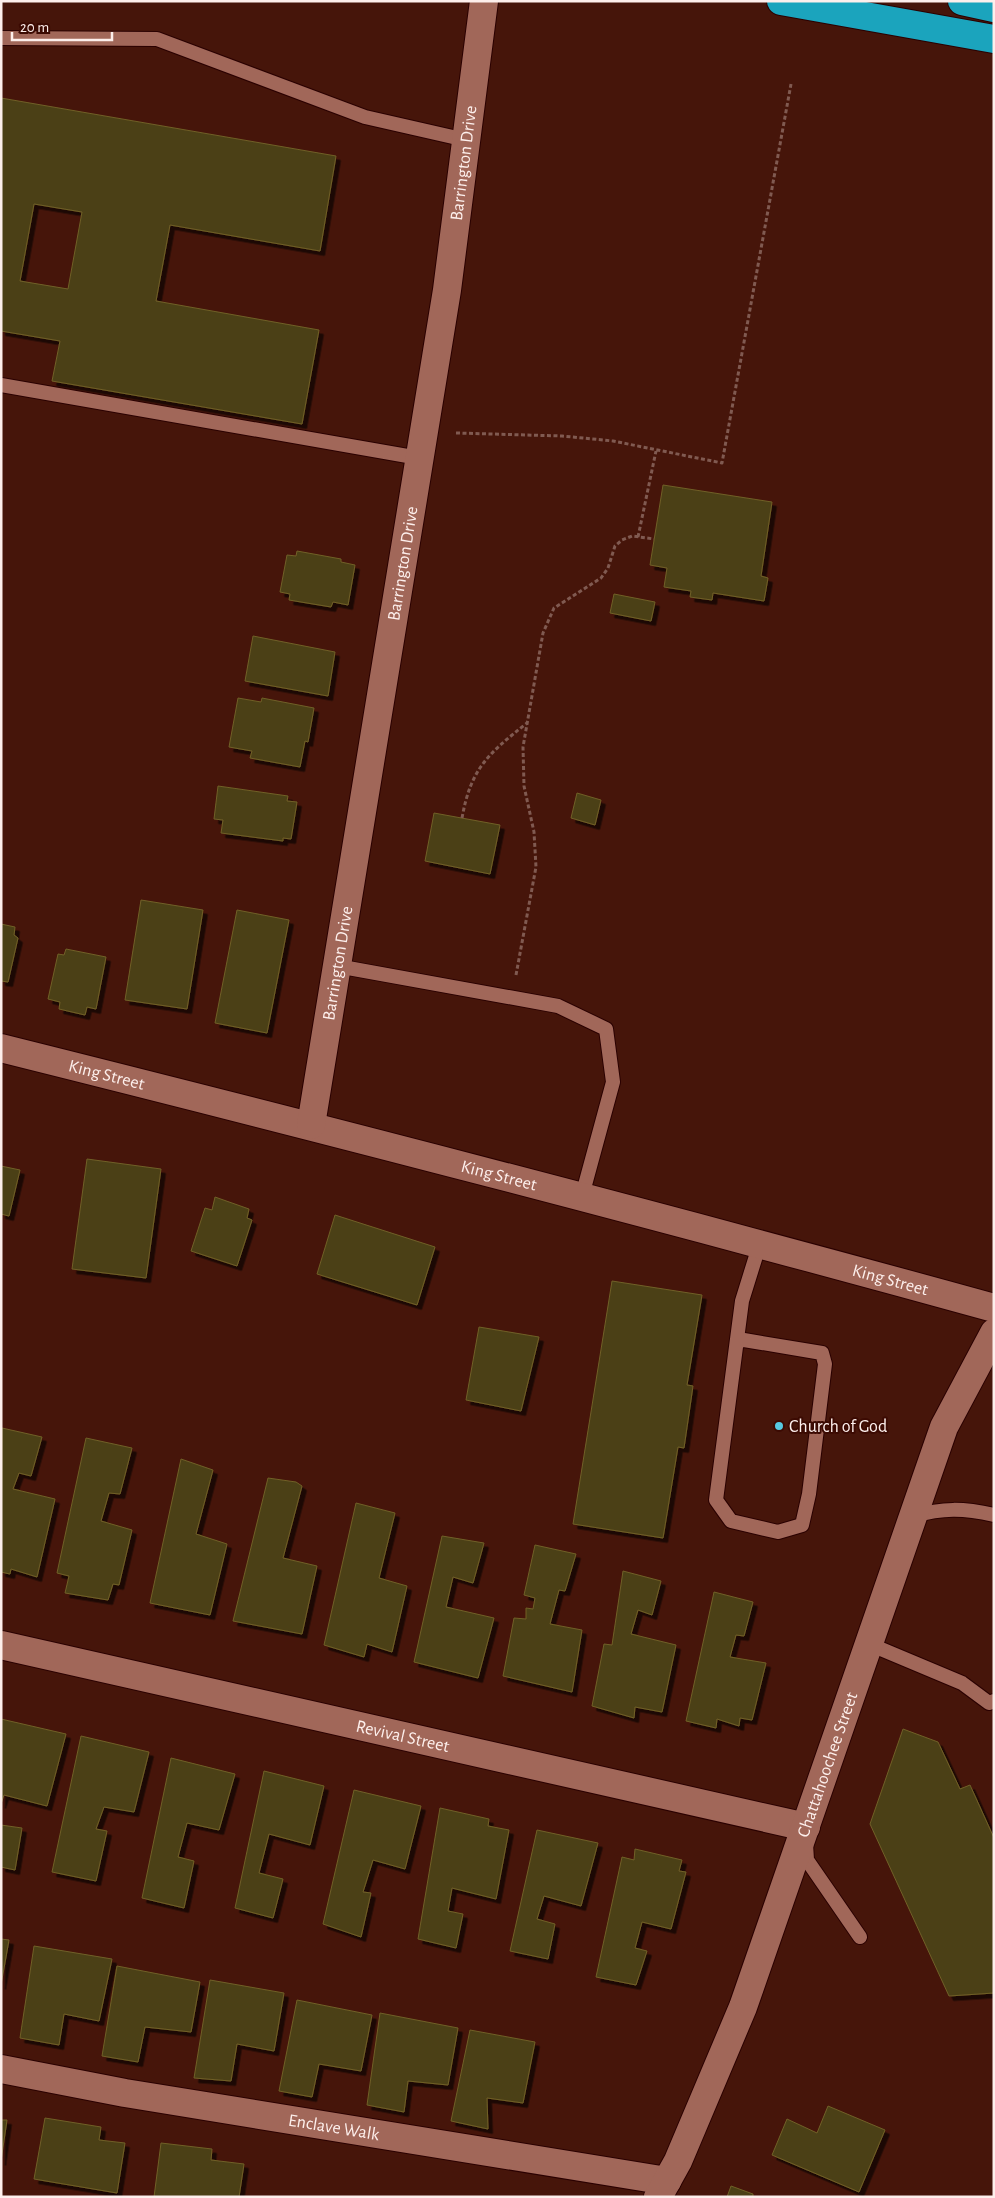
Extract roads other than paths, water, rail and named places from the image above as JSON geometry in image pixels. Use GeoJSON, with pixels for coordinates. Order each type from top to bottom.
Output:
{"type":"FeatureCollection","features":[{"type":"Feature","properties":{"kind":"highway"},"geometry":{"type":"LineString","coordinates":[[781,1],[994,39]]}},
{"type":"Feature","properties":{"kind":"highway"},"geometry":{"type":"LineString","coordinates":[[962,1],[994,8]]}},
{"type":"Feature","properties":{"kind":"highway"},"geometry":{"type":"LineString","coordinates":[[936,28],[978,43],[994,51]]}},
{"type":"Feature","properties":{"kind":"street","name":"Barrington Drive"},"geometry":{"type":"LineString","coordinates":[[311,1125],[447,290],[484,1]]}},
{"type":"Feature","properties":{"kind":"street","name":"King Street"},"geometry":{"type":"LineString","coordinates":[[1,1048],[311,1125],[760,1243],[994,1308]]}},
{"type":"Feature","properties":{"kind":"street","name":"Chattahoochee Street"},"geometry":{"type":"LineString","coordinates":[[663,2189],[678,2161],[743,2007],[944,1427],[994,1333]]}},
{"type":"Feature","properties":{"kind":"street","name":"Revival Street"},"geometry":{"type":"LineString","coordinates":[[1,1645],[806,1826]]}},
{"type":"Feature","properties":{"kind":"street","name":"Enclave Walk"},"geometry":{"type":"LineString","coordinates":[[1,2069],[663,2189]]}},
{"type":"Feature","properties":{"kind":"lane"},"geometry":{"type":"LineString","coordinates":[[1,38],[157,39],[365,117],[466,140]]}},
{"type":"Feature","properties":{"kind":"lane"},"geometry":{"type":"LineString","coordinates":[[1,385],[421,446]]}},
{"type":"Feature","properties":{"kind":"lane"},"geometry":{"type":"LineString","coordinates":[[337,966],[558,1006],[606,1029],[613,1082],[582,1196]]}},
{"type":"Feature","properties":{"kind":"lane"},"geometry":{"type":"LineString","coordinates":[[738,1339],[822,1353],[825,1364],[809,1494],[802,1526],[778,1532],[731,1521],[716,1500],[742,1302],[760,1243]]}},
{"type":"Feature","properties":{"kind":"lane"},"geometry":{"type":"LineString","coordinates":[[913,1516],[940,1509],[960,1509],[994,1515]]}},
{"type":"Feature","properties":{"kind":"lane"},"geometry":{"type":"LineString","coordinates":[[869,1644],[962,1683],[989,1704],[994,1701]]}},
{"type":"Feature","properties":{"kind":"lane"},"geometry":{"type":"LineString","coordinates":[[806,1826],[807,1860],[860,1937]]}},
{"type":"Feature","properties":{"kind":"place","name":"Church of God"},"geometry":{"type":"Point","coordinates":[779,1426]}}]}
